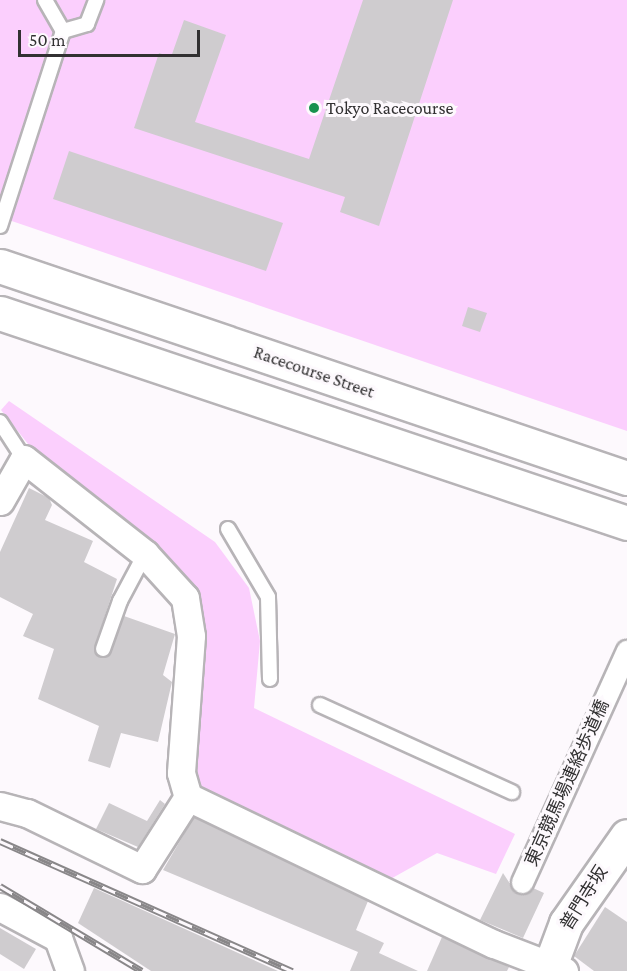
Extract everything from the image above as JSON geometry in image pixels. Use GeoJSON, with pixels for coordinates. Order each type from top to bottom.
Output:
{"type":"FeatureCollection","features":[{"type":"Feature","properties":{"kind":"street","name":"Racecourse Street"},"geometry":{"type":"LineString","coordinates":[[0,266],[627,478]]}},
{"type":"Feature","properties":{"kind":"street"},"geometry":{"type":"LineString","coordinates":[[0,313],[627,523]]}},
{"type":"Feature","properties":{"kind":"street"},"geometry":{"type":"LineString","coordinates":[[397,446],[412,405]]}},
{"type":"Feature","properties":{"kind":"street"},"geometry":{"type":"LineString","coordinates":[[0,501],[24,459],[145,554],[171,578],[191,618],[181,774],[188,797],[494,944],[555,969]]}},
{"type":"Feature","properties":{"kind":"street","name":"東京競馬場連絡歩道橋"},"geometry":{"type":"LineString","coordinates":[[522,882],[627,651]]}},
{"type":"Feature","properties":{"kind":"street"},"geometry":{"type":"LineString","coordinates":[[0,806],[27,813],[142,869],[188,797]]}},
{"type":"Feature","properties":{"kind":"street","name":"普門寺坂"},"geometry":{"type":"LineString","coordinates":[[555,969],[566,924],[627,836]]}},
{"type":"Feature","properties":{"kind":"street"},"geometry":{"type":"LineString","coordinates":[[0,907],[58,938],[67,970]]}},
{"type":"Feature","properties":{"kind":"lane"},"geometry":{"type":"LineString","coordinates":[[0,226],[63,32],[45,0]]}},
{"type":"Feature","properties":{"kind":"lane"},"geometry":{"type":"LineString","coordinates":[[63,32],[87,24],[96,0]]}},
{"type":"Feature","properties":{"kind":"lane"},"geometry":{"type":"LineString","coordinates":[[0,422],[24,459]]}},
{"type":"Feature","properties":{"kind":"lane"},"geometry":{"type":"LineString","coordinates":[[228,529],[268,597],[270,679]]}},
{"type":"Feature","properties":{"kind":"lane"},"geometry":{"type":"LineString","coordinates":[[103,649],[120,600],[145,554]]}},
{"type":"Feature","properties":{"kind":"lane"},"geometry":{"type":"LineString","coordinates":[[320,705],[512,792]]}},
{"type":"Feature","properties":{"kind":"shaded area","name":"Tokyo Racecourse"},"geometry":{"type":"Polygon","coordinates":[[[0,0],[627,0],[627,431],[0,217],[0,0]]]}},
{"type":"Feature","properties":{"kind":"shaded area"},"geometry":{"type":"Polygon","coordinates":[[[9,401],[215,542],[249,588],[260,641],[254,708],[515,834],[496,874],[437,853],[387,881],[194,790],[199,619],[32,449],[1,410],[9,401]]]}},
{"type":"Feature","properties":{"kind":"building"},"geometry":{"type":"Polygon","coordinates":[[[363,0],[453,0],[379,226],[340,212],[345,197],[134,128],[159,53],[171,57],[184,20],[226,35],[195,122],[309,159],[363,0]]]}},
{"type":"Feature","properties":{"kind":"building"},"geometry":{"type":"Polygon","coordinates":[[[69,151],[283,223],[266,271],[53,199],[69,151]]]}},
{"type":"Feature","properties":{"kind":"building"},"geometry":{"type":"Polygon","coordinates":[[[468,307],[487,313],[480,332],[462,326],[468,307]]]}},
{"type":"Feature","properties":{"kind":"building"},"geometry":{"type":"Polygon","coordinates":[[[29,488],[49,498],[52,505],[45,520],[93,541],[84,562],[117,579],[95,646],[97,655],[109,655],[124,616],[175,634],[163,675],[172,682],[158,742],[121,733],[110,768],[88,761],[99,726],[38,699],[54,649],[23,636],[33,614],[0,597],[0,552],[29,488]]]}},
{"type":"Feature","properties":{"kind":"building"},"geometry":{"type":"Polygon","coordinates":[[[160,800],[165,804],[138,847],[96,829],[109,803],[147,821],[160,800]]]}},
{"type":"Feature","properties":{"kind":"building"},"geometry":{"type":"Polygon","coordinates":[[[194,817],[368,901],[356,930],[384,943],[379,953],[418,971],[350,971],[358,952],[163,870],[194,817]]]}},
{"type":"Feature","properties":{"kind":"building"},"geometry":{"type":"Polygon","coordinates":[[[503,873],[516,893],[533,888],[544,893],[523,938],[480,920],[503,873]]]}},
{"type":"Feature","properties":{"kind":"building"},"geometry":{"type":"Polygon","coordinates":[[[94,888],[278,971],[151,971],[78,923],[94,888]]]}},
{"type":"Feature","properties":{"kind":"building"},"geometry":{"type":"Polygon","coordinates":[[[605,907],[627,922],[627,971],[594,971],[574,956],[605,907]]]}},
{"type":"Feature","properties":{"kind":"building"},"geometry":{"type":"Polygon","coordinates":[[[0,928],[36,949],[24,969],[0,954],[0,928]]]}},
{"type":"Feature","properties":{"kind":"building"},"geometry":{"type":"Polygon","coordinates":[[[442,937],[509,967],[507,971],[427,971],[442,937]]]}},
{"type":"Feature","properties":{"kind":"railway"},"geometry":{"type":"LineString","coordinates":[[0,841],[292,971]]}},
{"type":"Feature","properties":{"kind":"railway"},"geometry":{"type":"LineString","coordinates":[[0,886],[142,971]]}},
{"type":"Feature","properties":{"kind":"place","name":"Tokyo Racecourse"},"geometry":{"type":"Point","coordinates":[314,108]}}]}
